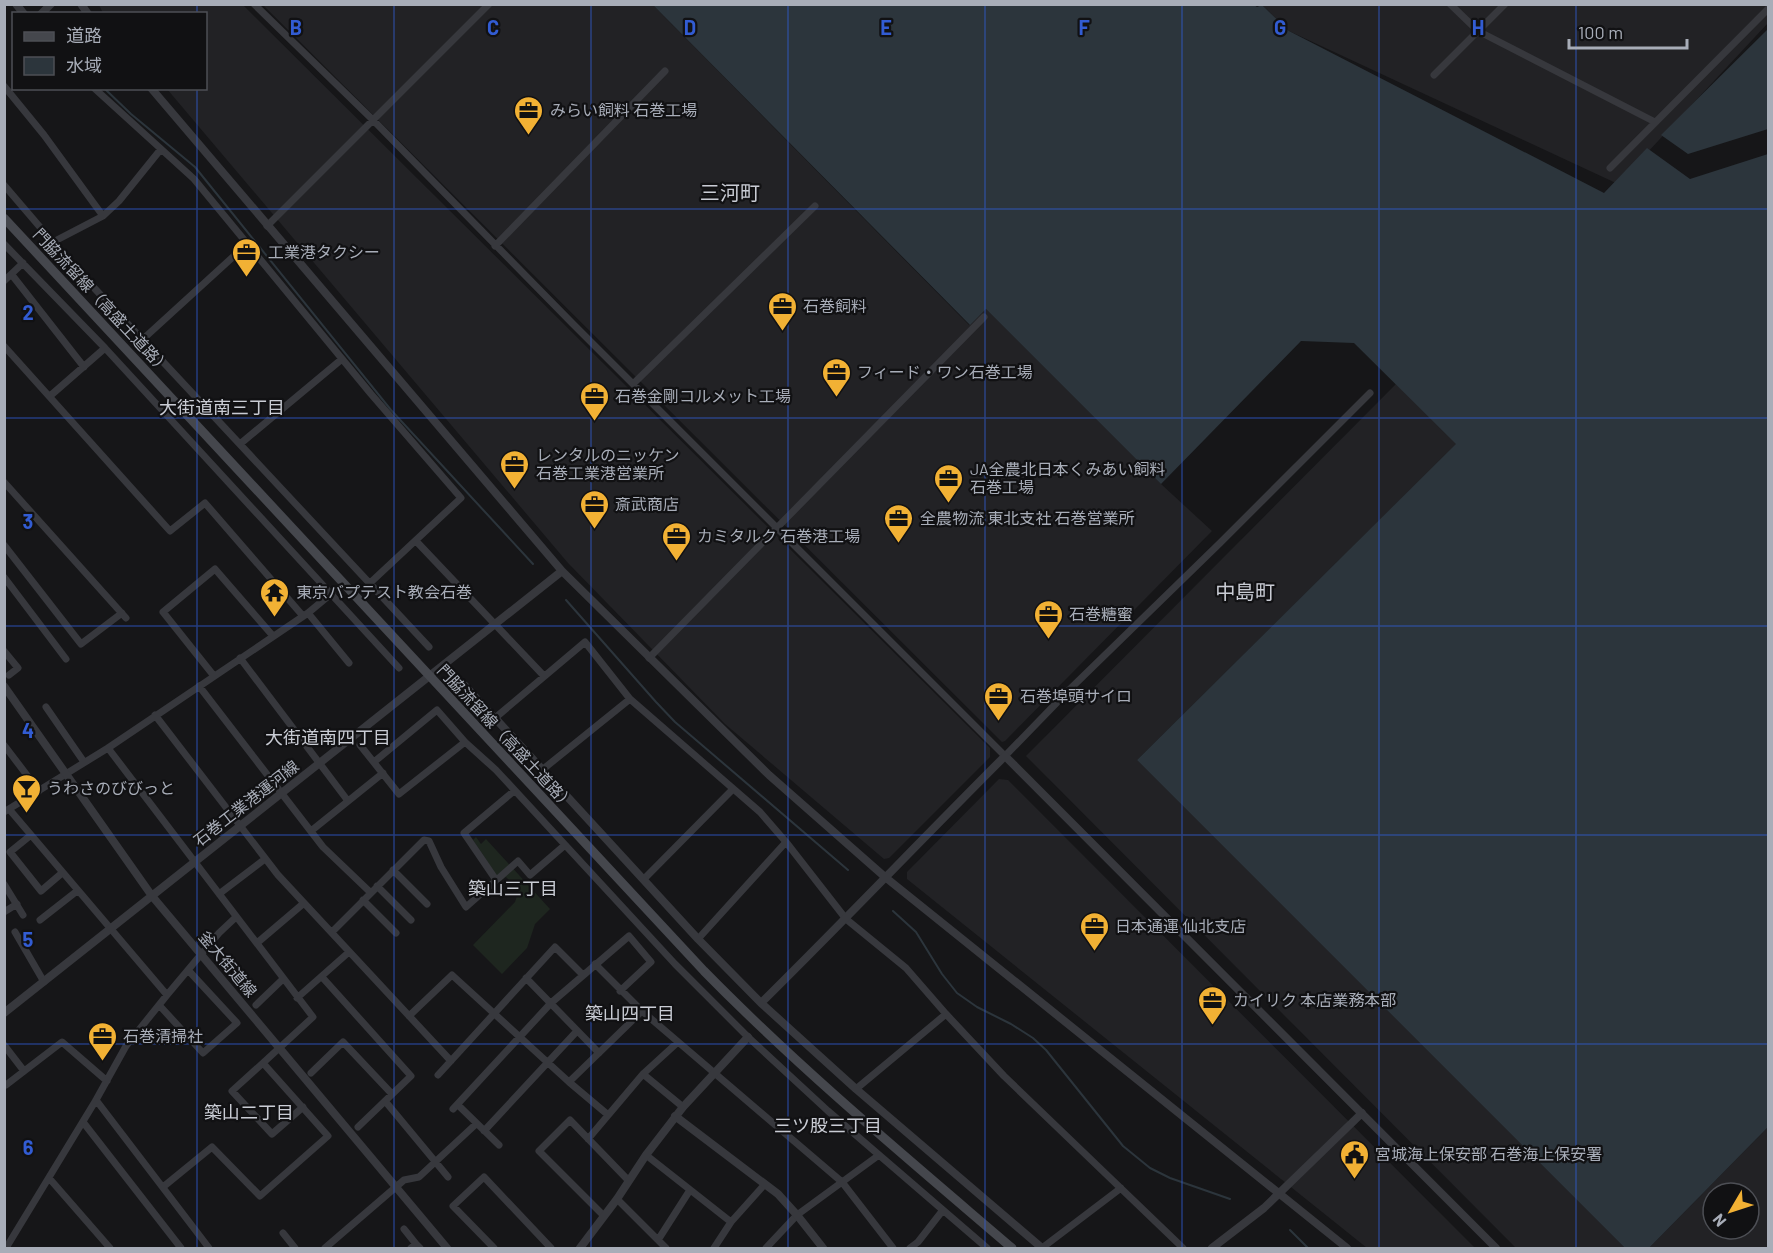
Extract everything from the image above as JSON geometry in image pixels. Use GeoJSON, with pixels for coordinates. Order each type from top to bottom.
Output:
{"type":"FeatureCollection","features":[{"type":"Feature","properties":{"kind":"main road","name":"門脇流留線（高盛土道路）"},"geometry":{"type":"LineString","coordinates":[[4,218],[648,912],[756,1024],[843,1103],[1012,1248]]}},
{"type":"Feature","properties":{"kind":"street"},"geometry":{"type":"LineString","coordinates":[[254,4],[374,121],[495,246],[1496,1248]]}},
{"type":"Feature","properties":{"kind":"street"},"geometry":{"type":"LineString","coordinates":[[267,226],[489,4]]}},
{"type":"Feature","properties":{"kind":"street"},"geometry":{"type":"LineString","coordinates":[[1450,4],[1478,31],[1655,122]]}},
{"type":"Feature","properties":{"kind":"street"},"geometry":{"type":"LineString","coordinates":[[1434,75],[1505,4]]}},
{"type":"Feature","properties":{"kind":"street"},"geometry":{"type":"LineString","coordinates":[[1610,168],[1768,9]]}},
{"type":"Feature","properties":{"kind":"street"},"geometry":{"type":"LineString","coordinates":[[495,246],[665,71]]}},
{"type":"Feature","properties":{"kind":"street"},"geometry":{"type":"LineString","coordinates":[[4,86],[44,135],[103,216]]}},
{"type":"Feature","properties":{"kind":"street"},"geometry":{"type":"LineString","coordinates":[[96,90],[161,148],[210,197],[246,245],[461,498],[370,583]]}},
{"type":"Feature","properties":{"kind":"street"},"geometry":{"type":"LineString","coordinates":[[153,90],[562,571],[769,775],[885,877],[1347,1248]]}},
{"type":"Feature","properties":{"kind":"street"},"geometry":{"type":"LineString","coordinates":[[53,242],[103,216],[119,201],[161,148]]}},
{"type":"Feature","properties":{"kind":"street"},"geometry":{"type":"LineString","coordinates":[[4,184],[142,340],[429,647]]}},
{"type":"Feature","properties":{"kind":"street"},"geometry":{"type":"LineString","coordinates":[[633,384],[814,206]]}},
{"type":"Feature","properties":{"kind":"street"},"geometry":{"type":"LineString","coordinates":[[4,244],[105,348],[399,668]]}},
{"type":"Feature","properties":{"kind":"street"},"geometry":{"type":"LineString","coordinates":[[142,340],[246,245]]}},
{"type":"Feature","properties":{"kind":"street"},"geometry":{"type":"LineString","coordinates":[[4,282],[23,263]]}},
{"type":"Feature","properties":{"kind":"street"},"geometry":{"type":"LineString","coordinates":[[12,275],[84,367]]}},
{"type":"Feature","properties":{"kind":"street"},"geometry":{"type":"LineString","coordinates":[[649,658],[984,317]]}},
{"type":"Feature","properties":{"kind":"street"},"geometry":{"type":"LineString","coordinates":[[4,346],[170,531],[205,503],[350,663]]}},
{"type":"Feature","properties":{"kind":"street"},"geometry":{"type":"LineString","coordinates":[[50,396],[105,348]]}},
{"type":"Feature","properties":{"kind":"street"},"geometry":{"type":"LineString","coordinates":[[240,444],[342,359]]}},
{"type":"Feature","properties":{"kind":"street"},"geometry":{"type":"LineString","coordinates":[[761,1003],[1069,690],[1370,393]]}},
{"type":"Feature","properties":{"kind":"street"},"geometry":{"type":"LineString","coordinates":[[4,482],[8,491],[124,616],[81,644],[4,545]]}},
{"type":"Feature","properties":{"kind":"street"},"geometry":{"type":"LineString","coordinates":[[417,541],[544,676]]}},
{"type":"Feature","properties":{"kind":"street"},"geometry":{"type":"LineString","coordinates":[[214,676],[163,612],[215,569],[273,636]]}},
{"type":"Feature","properties":{"kind":"street","name":"石巻工業港運河線"},"geometry":{"type":"LineString","coordinates":[[4,1013],[562,571]]}},
{"type":"Feature","properties":{"kind":"street"},"geometry":{"type":"LineString","coordinates":[[4,577],[66,659]]}},
{"type":"Feature","properties":{"kind":"street"},"geometry":{"type":"LineString","coordinates":[[167,995],[31,835],[7,811],[108,748],[305,614],[332,593]]}},
{"type":"Feature","properties":{"kind":"street"},"geometry":{"type":"LineString","coordinates":[[495,718],[585,642],[630,699],[760,812],[846,919],[906,968],[1004,1076],[1183,1248]]}},
{"type":"Feature","properties":{"kind":"street"},"geometry":{"type":"LineString","coordinates":[[4,651],[18,668],[9,675]]}},
{"type":"Feature","properties":{"kind":"street"},"geometry":{"type":"LineString","coordinates":[[240,658],[348,801]]}},
{"type":"Feature","properties":{"kind":"street"},"geometry":{"type":"LineString","coordinates":[[465,685],[698,939],[761,1003],[856,1089],[1042,1248],[1121,1188]]}},
{"type":"Feature","properties":{"kind":"street","name":"釜大街道線"},"geometry":{"type":"LineString","coordinates":[[4,686],[152,896],[447,1248]]}},
{"type":"Feature","properties":{"kind":"street"},"geometry":{"type":"LineString","coordinates":[[199,686],[323,847],[370,892]]}},
{"type":"Feature","properties":{"kind":"street"},"geometry":{"type":"LineString","coordinates":[[542,770],[630,699]]}},
{"type":"Feature","properties":{"kind":"street"},"geometry":{"type":"LineString","coordinates":[[46,707],[84,762]]}},
{"type":"Feature","properties":{"kind":"street"},"geometry":{"type":"LineString","coordinates":[[374,762],[436,711],[496,770],[675,964],[748,1037],[828,1111],[987,1248]]}},
{"type":"Feature","properties":{"kind":"street"},"geometry":{"type":"LineString","coordinates":[[155,715],[266,859],[451,1061]]}},
{"type":"Feature","properties":{"kind":"street"},"geometry":{"type":"LineString","coordinates":[[360,744],[399,794],[465,742]]}},
{"type":"Feature","properties":{"kind":"street"},"geometry":{"type":"LineString","coordinates":[[4,745],[39,791]]}},
{"type":"Feature","properties":{"kind":"street"},"geometry":{"type":"LineString","coordinates":[[108,748],[313,1017],[232,1091],[272,1134],[303,1107]]}},
{"type":"Feature","properties":{"kind":"street"},"geometry":{"type":"LineString","coordinates":[[310,831],[382,773]]}},
{"type":"Feature","properties":{"kind":"street"},"geometry":{"type":"LineString","coordinates":[[644,879],[732,790]]}},
{"type":"Feature","properties":{"kind":"street"},"geometry":{"type":"LineString","coordinates":[[496,880],[464,833],[514,791]]}},
{"type":"Feature","properties":{"kind":"street"},"geometry":{"type":"LineString","coordinates":[[31,835],[10,852],[41,891],[62,873]]}},
{"type":"Feature","properties":{"kind":"street"},"geometry":{"type":"LineString","coordinates":[[332,932],[424,840],[429,841],[441,867],[466,907],[518,861],[530,875],[565,845]]}},
{"type":"Feature","properties":{"kind":"street"},"geometry":{"type":"LineString","coordinates":[[698,939],[786,842]]}},
{"type":"Feature","properties":{"kind":"street"},"geometry":{"type":"LineString","coordinates":[[219,894],[266,859]]}},
{"type":"Feature","properties":{"kind":"street"},"geometry":{"type":"LineString","coordinates":[[393,870],[427,904]]}},
{"type":"Feature","properties":{"kind":"street"},"geometry":{"type":"LineString","coordinates":[[4,884],[23,915]]}},
{"type":"Feature","properties":{"kind":"street"},"geometry":{"type":"LineString","coordinates":[[377,886],[411,920]]}},
{"type":"Feature","properties":{"kind":"street"},"geometry":{"type":"LineString","coordinates":[[40,921],[77,891]]}},
{"type":"Feature","properties":{"kind":"street"},"geometry":{"type":"LineString","coordinates":[[363,900],[396,933]]}},
{"type":"Feature","properties":{"kind":"street"},"geometry":{"type":"LineString","coordinates":[[257,943],[304,903]]}},
{"type":"Feature","properties":{"kind":"street"},"geometry":{"type":"LineString","coordinates":[[4,912],[17,904]]}},
{"type":"Feature","properties":{"kind":"street"},"geometry":{"type":"LineString","coordinates":[[6,1248],[83,1122],[126,1046],[219,933],[236,918]]}},
{"type":"Feature","properties":{"kind":"street"},"geometry":{"type":"LineString","coordinates":[[15,932],[44,982]]}},
{"type":"Feature","properties":{"kind":"street"},"geometry":{"type":"LineString","coordinates":[[499,1145],[455,1107],[551,1003],[629,936],[651,962],[620,991]]}},
{"type":"Feature","properties":{"kind":"street"},"geometry":{"type":"LineString","coordinates":[[438,1075],[555,947],[583,975]]}},
{"type":"Feature","properties":{"kind":"street"},"geometry":{"type":"LineString","coordinates":[[297,998],[350,952]]}},
{"type":"Feature","properties":{"kind":"street"},"geometry":{"type":"LineString","coordinates":[[595,964],[642,1011],[842,1182],[893,1248]]}},
{"type":"Feature","properties":{"kind":"street"},"geometry":{"type":"LineString","coordinates":[[159,1005],[203,1053],[206,1053],[237,1023],[188,970]]}},
{"type":"Feature","properties":{"kind":"street"},"geometry":{"type":"LineString","coordinates":[[409,1016],[452,975],[607,1114]]}},
{"type":"Feature","properties":{"kind":"street"},"geometry":{"type":"LineString","coordinates":[[322,977],[411,1076],[358,1127]]}},
{"type":"Feature","properties":{"kind":"street"},"geometry":{"type":"LineString","coordinates":[[526,978],[599,1053]]}},
{"type":"Feature","properties":{"kind":"street"},"geometry":{"type":"LineString","coordinates":[[256,1005],[283,979]]}},
{"type":"Feature","properties":{"kind":"street"},"geometry":{"type":"LineString","coordinates":[[569,1082],[642,1011]]}},
{"type":"Feature","properties":{"kind":"street"},"geometry":{"type":"LineString","coordinates":[[856,1089],[946,1014]]}},
{"type":"Feature","properties":{"kind":"street"},"geometry":{"type":"LineString","coordinates":[[484,1131],[577,1031]]}},
{"type":"Feature","properties":{"kind":"street"},"geometry":{"type":"LineString","coordinates":[[585,1246],[628,1180],[675,1116],[748,1037]]}},
{"type":"Feature","properties":{"kind":"street"},"geometry":{"type":"LineString","coordinates":[[311,1073],[343,1041],[392,1094]]}},
{"type":"Feature","properties":{"kind":"street"},"geometry":{"type":"LineString","coordinates":[[6,1085],[62,1042],[107,1081]]}},
{"type":"Feature","properties":{"kind":"street"},"geometry":{"type":"LineString","coordinates":[[588,1139],[643,1074],[678,1042]]}},
{"type":"Feature","properties":{"kind":"street"},"geometry":{"type":"LineString","coordinates":[[4,1045],[24,1071]]}},
{"type":"Feature","properties":{"kind":"street"},"geometry":{"type":"LineString","coordinates":[[163,1186],[212,1147],[260,1196],[328,1136],[263,1063]]}},
{"type":"Feature","properties":{"kind":"street"},"geometry":{"type":"LineString","coordinates":[[643,1074],[683,1107]]}},
{"type":"Feature","properties":{"kind":"street"},"geometry":{"type":"LineString","coordinates":[[96,1100],[209,1248]]}},
{"type":"Feature","properties":{"kind":"street"},"geometry":{"type":"LineString","coordinates":[[385,1101],[448,1177]]}},
{"type":"Feature","properties":{"kind":"street"},"geometry":{"type":"LineString","coordinates":[[1212,1248],[1280,1194],[1362,1113]]}},
{"type":"Feature","properties":{"kind":"street"},"geometry":{"type":"LineString","coordinates":[[675,1116],[778,1194],[798,1215],[823,1248]]}},
{"type":"Feature","properties":{"kind":"street"},"geometry":{"type":"LineString","coordinates":[[604,1216],[539,1151],[570,1120],[628,1180]]}},
{"type":"Feature","properties":{"kind":"street"},"geometry":{"type":"LineString","coordinates":[[83,1122],[181,1248]]}},
{"type":"Feature","properties":{"kind":"street"},"geometry":{"type":"LineString","coordinates":[[325,1248],[404,1180],[419,1177],[476,1124]]}},
{"type":"Feature","properties":{"kind":"street"},"geometry":{"type":"LineString","coordinates":[[646,1155],[731,1222]]}},
{"type":"Feature","properties":{"kind":"street"},"geometry":{"type":"LineString","coordinates":[[766,1248],[798,1215],[879,1155]]}},
{"type":"Feature","properties":{"kind":"street"},"geometry":{"type":"LineString","coordinates":[[494,1248],[453,1206],[484,1177],[551,1248]]}},
{"type":"Feature","properties":{"kind":"street"},"geometry":{"type":"LineString","coordinates":[[49,1178],[110,1248]]}},
{"type":"Feature","properties":{"kind":"street"},"geometry":{"type":"LineString","coordinates":[[714,1248],[731,1222],[765,1184]]}},
{"type":"Feature","properties":{"kind":"street"},"geometry":{"type":"LineString","coordinates":[[658,1240],[690,1190]]}},
{"type":"Feature","properties":{"kind":"street"},"geometry":{"type":"LineString","coordinates":[[617,1199],[666,1248]]}},
{"type":"Feature","properties":{"kind":"street"},"geometry":{"type":"LineString","coordinates":[[910,1248],[918,1242],[943,1210]]}},
{"type":"Feature","properties":{"kind":"street"},"geometry":{"type":"LineString","coordinates":[[404,1229],[416,1247]]}},
{"type":"Feature","properties":{"kind":"street"},"geometry":{"type":"LineString","coordinates":[[283,1233],[295,1248]]}},
{"type":"Feature","properties":{"kind":"street"},"geometry":{"type":"LineString","coordinates":[[918,1242],[925,1248]]}},
{"type":"Feature","properties":{"kind":"shaded area"},"geometry":{"type":"Polygon","coordinates":[[[1768,4],[1768,23],[1618,184],[1289,31],[1262,5],[1768,4]]]}},
{"type":"Feature","properties":{"kind":"shaded area"},"geometry":{"type":"Polygon","coordinates":[[[99,5],[243,5],[990,748],[990,757],[889,858],[884,859],[725,724],[568,563],[168,90],[207,90],[207,12],[102,12],[99,5]]]}},
{"type":"Feature","properties":{"kind":"shaded area"},"geometry":{"type":"Polygon","coordinates":[[[263,5],[653,5],[969,325],[986,309],[1161,484],[1212,531],[1002,742],[263,5]]]}},
{"type":"Feature","properties":{"kind":"shaded area"},"geometry":{"type":"Polygon","coordinates":[[[1396,384],[1457,444],[1137,760],[1625,1248],[1516,1248],[1026,756],[1396,384]]]}},
{"type":"Feature","properties":{"kind":"shaded area"},"geometry":{"type":"Polygon","coordinates":[[[999,779],[1008,780],[1475,1248],[1367,1248],[907,879],[907,872],[999,779]]]}},
{"type":"Feature","properties":{"kind":"shaded area"},"geometry":{"type":"Polygon","coordinates":[[[476,837],[481,844],[486,839],[550,909],[535,924],[527,948],[502,974],[473,945],[515,902],[519,890],[506,877],[500,881],[473,840],[476,837]]]}},
{"type":"Feature","properties":{"kind":"shaded area"},"geometry":{"type":"Polygon","coordinates":[[[1768,1127],[1768,1248],[1649,1248],[1701,1195],[1701,1241],[1761,1241],[1761,1181],[1715,1181],[1768,1127]]]}},
{"type":"Feature","properties":{"kind":"water"},"geometry":{"type":"Polygon","coordinates":[[[653,5],[1254,5],[1257,7],[1262,5],[1289,31],[1604,193],[1647,148],[1690,179],[1768,154],[1768,1127],[1715,1181],[1701,1181],[1701,1195],[1649,1248],[1625,1248],[1137,760],[1456,444],[1354,343],[1301,341],[1161,484],[986,309],[970,325],[653,5]]]}},
{"type":"Feature","properties":{"kind":"water"},"geometry":{"type":"Polygon","coordinates":[[[1768,29],[1768,129],[1688,154],[1661,135],[1768,29]]]}},
{"type":"Feature","properties":{"kind":"waterway"},"geometry":{"type":"LineString","coordinates":[[106,90],[131,114],[195,167],[391,410],[533,564]]}},
{"type":"Feature","properties":{"kind":"waterway"},"geometry":{"type":"LineString","coordinates":[[566,600],[675,722],[848,870]]}},
{"type":"Feature","properties":{"kind":"waterway"},"geometry":{"type":"LineString","coordinates":[[893,911],[916,932],[942,974],[957,993],[977,1007],[1033,1038],[1046,1050],[1123,1146],[1150,1168],[1170,1178],[1230,1199]]}},
{"type":"Feature","properties":{"kind":"waterway"},"geometry":{"type":"LineString","coordinates":[[1290,1230],[1308,1248]]}},
{"type":"Feature","properties":{"kind":"place","name":"みらい飼料 石巻工場"},"geometry":{"type":"Point","coordinates":[529,136]}},
{"type":"Feature","properties":{"kind":"place","name":"工業港タクシー"},"geometry":{"type":"Point","coordinates":[247,278]}},
{"type":"Feature","properties":{"kind":"place","name":"石巻飼料"},"geometry":{"type":"Point","coordinates":[782,332]}},
{"type":"Feature","properties":{"kind":"place","name":"フィード・ワン石巻工場"},"geometry":{"type":"Point","coordinates":[836,398]}},
{"type":"Feature","properties":{"kind":"place","name":"石巻金剛コルメット工場"},"geometry":{"type":"Point","coordinates":[594,422]}},
{"type":"Feature","properties":{"kind":"place","name":"レンタルのニッケン 石巻工業港営業所"},"geometry":{"type":"Point","coordinates":[515,490]}},
{"type":"Feature","properties":{"kind":"place","name":"JA全農北日本くみあい飼料 石巻工場"},"geometry":{"type":"Point","coordinates":[949,504]}},
{"type":"Feature","properties":{"kind":"place","name":"斎武商店"},"geometry":{"type":"Point","coordinates":[594,530]}},
{"type":"Feature","properties":{"kind":"place","name":"全農物流 東北支社 石巻営業所"},"geometry":{"type":"Point","coordinates":[899,544]}},
{"type":"Feature","properties":{"kind":"place","name":"カミタルク 石巻港工場"},"geometry":{"type":"Point","coordinates":[676,562]}},
{"type":"Feature","properties":{"kind":"place","name":"東京バプテスト教会石巻"},"geometry":{"type":"Point","coordinates":[275,618]}},
{"type":"Feature","properties":{"kind":"place","name":"石巻糖蜜"},"geometry":{"type":"Point","coordinates":[1048,640]}},
{"type":"Feature","properties":{"kind":"place","name":"石巻埠頭サイロ"},"geometry":{"type":"Point","coordinates":[999,722]}},
{"type":"Feature","properties":{"kind":"place","name":"うわさのびびっと"},"geometry":{"type":"Point","coordinates":[26,814]}},
{"type":"Feature","properties":{"kind":"place","name":"日本通運 仙北支店"},"geometry":{"type":"Point","coordinates":[1094,952]}},
{"type":"Feature","properties":{"kind":"place","name":"カイリク 本店業務本部"},"geometry":{"type":"Point","coordinates":[1212,1026]}},
{"type":"Feature","properties":{"kind":"place","name":"石巻清掃社"},"geometry":{"type":"Point","coordinates":[102,1062]}},
{"type":"Feature","properties":{"kind":"place","name":"宮城海上保安部 石巻海上保安署"},"geometry":{"type":"Point","coordinates":[1354,1180]}},
{"type":"Feature","properties":{"kind":"district","name":"三河町"},"geometry":{"type":"Point","coordinates":[730,193]}},
{"type":"Feature","properties":{"kind":"district","name":"大街道南三丁目"},"geometry":{"type":"Point","coordinates":[222,408]}},
{"type":"Feature","properties":{"kind":"district","name":"中島町"},"geometry":{"type":"Point","coordinates":[1245,592]}},
{"type":"Feature","properties":{"kind":"district","name":"大街道南四丁目"},"geometry":{"type":"Point","coordinates":[328,738]}},
{"type":"Feature","properties":{"kind":"district","name":"築山三丁目"},"geometry":{"type":"Point","coordinates":[513,889]}},
{"type":"Feature","properties":{"kind":"district","name":"築山四丁目"},"geometry":{"type":"Point","coordinates":[630,1014]}},
{"type":"Feature","properties":{"kind":"district","name":"築山二丁目"},"geometry":{"type":"Point","coordinates":[249,1113]}},
{"type":"Feature","properties":{"kind":"district","name":"三ツ股三丁目"},"geometry":{"type":"Point","coordinates":[828,1126]}}]}
